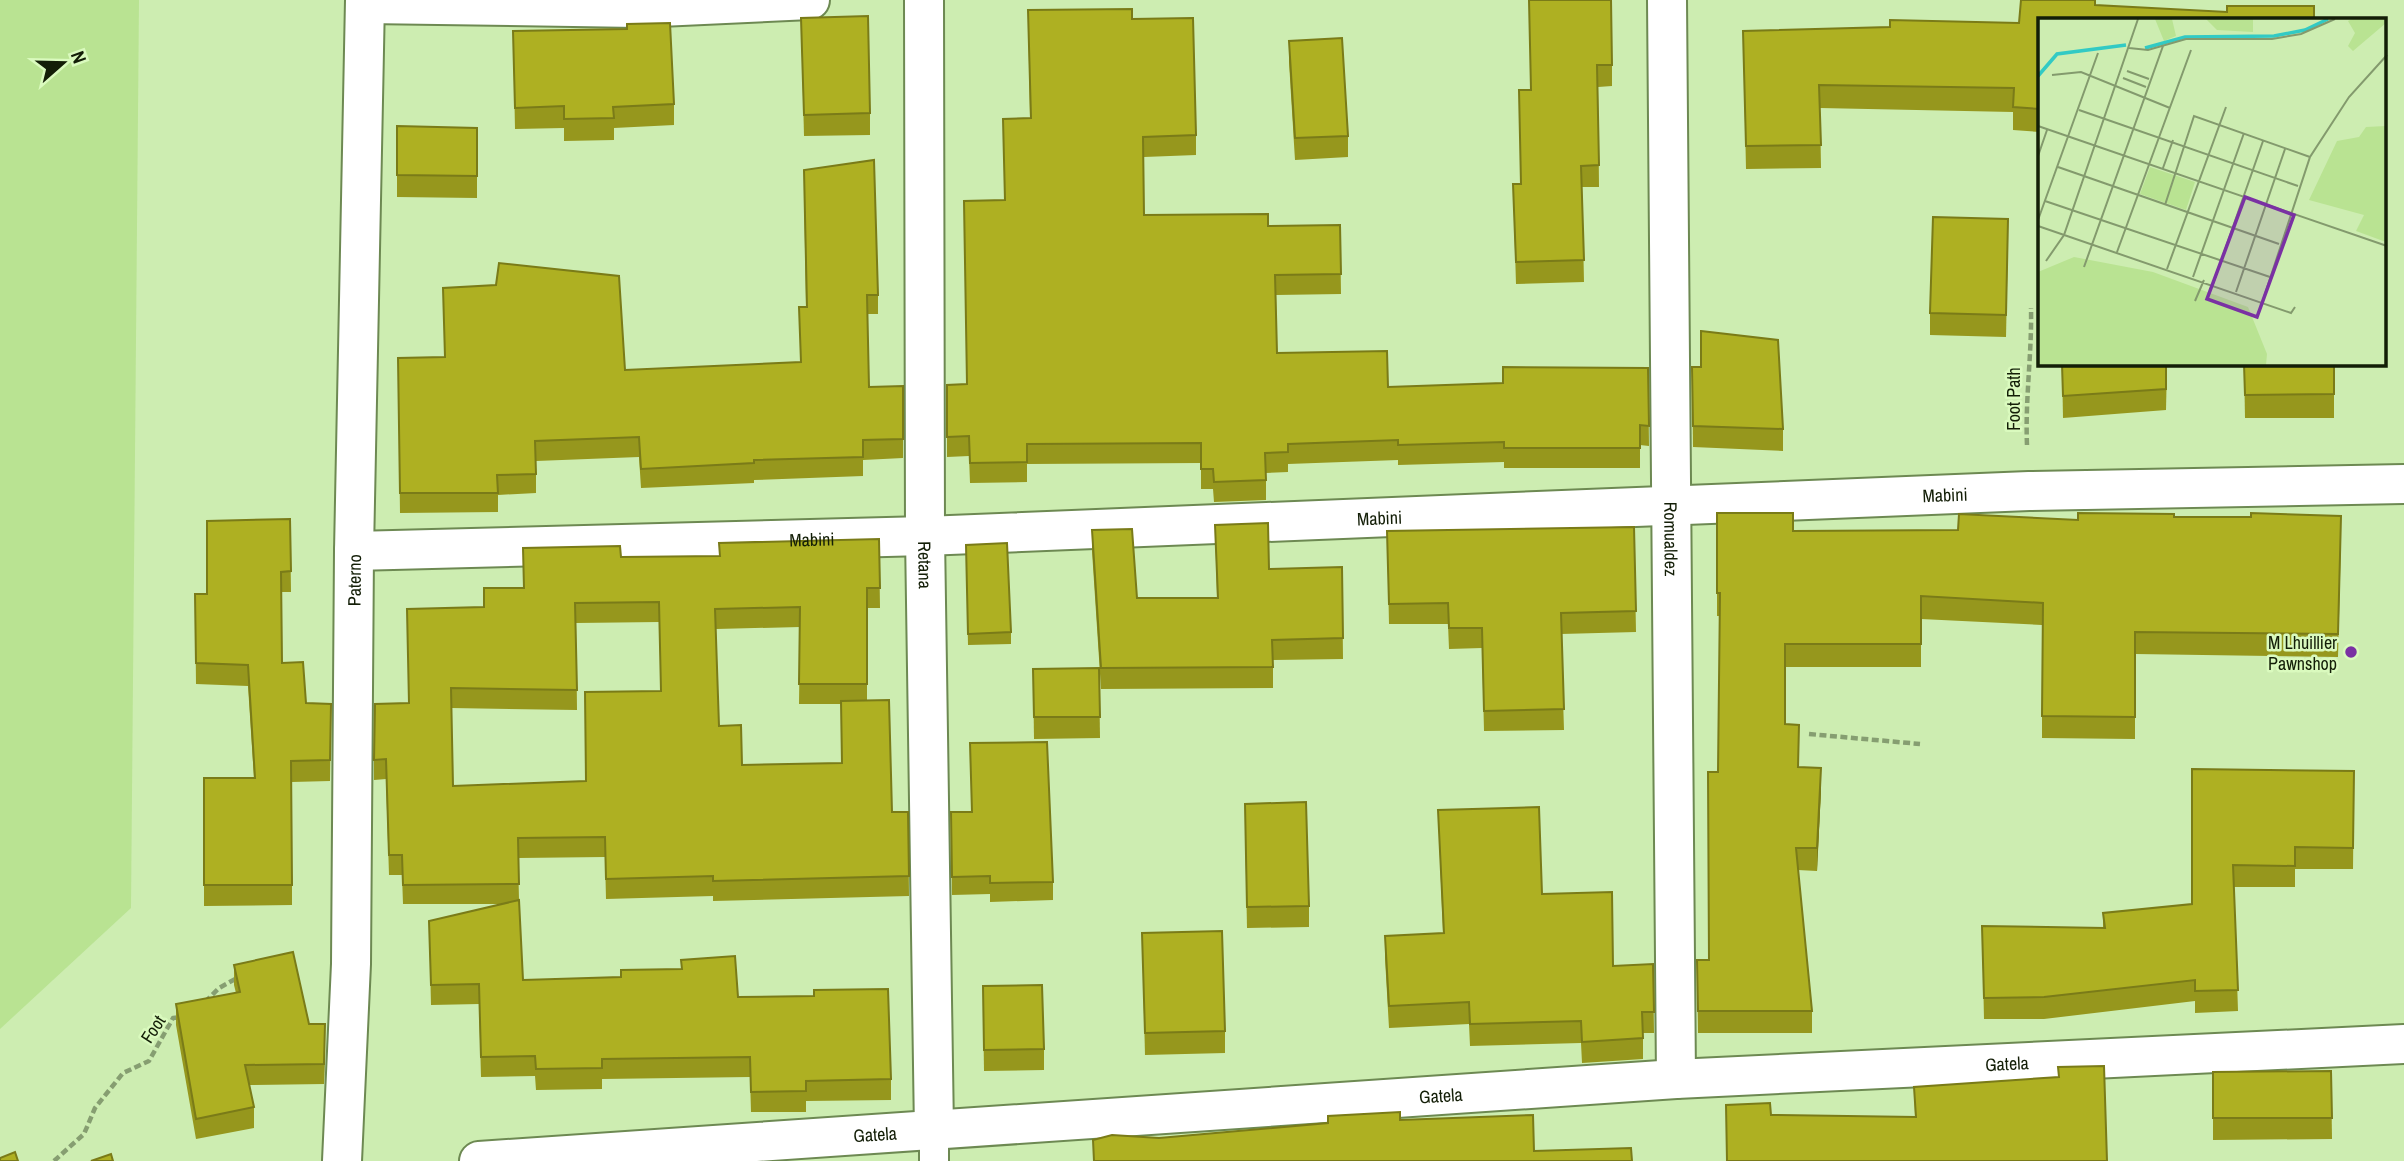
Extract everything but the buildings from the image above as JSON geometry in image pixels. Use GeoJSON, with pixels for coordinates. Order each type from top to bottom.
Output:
{"type":"FeatureCollection","features":[{"type":"Feature","properties":{"kind":"street"},"geometry":{"type":"LineString","coordinates":[[365,2],[638,8],[810,0]]}},
{"type":"Feature","properties":{"kind":"street","name":"Retana"},"geometry":{"type":"LineString","coordinates":[[924,0],[925,536],[934,1146]]}},
{"type":"Feature","properties":{"kind":"street","name":"Romualdez"},"geometry":{"type":"LineString","coordinates":[[1667,0],[1669,506],[1676,1079]]}},
{"type":"Feature","properties":{"kind":"street","name":"Paterno"},"geometry":{"type":"LineString","coordinates":[[342,1161],[351,964],[354,551],[365,2]]}},
{"type":"Feature","properties":{"kind":"street","name":"Mabini"},"geometry":{"type":"LineString","coordinates":[[354,551],[925,536],[2029,491],[2404,484]]}},
{"type":"Feature","properties":{"kind":"street","name":"Gatela"},"geometry":{"type":"LineString","coordinates":[[479,1161],[934,1146],[1676,1079],[2404,1044]]}},
{"type":"Feature","properties":{"kind":"path","name":"Foot Path"},"geometry":{"type":"LineString","coordinates":[[2029,491],[2027,363],[2031,308]]}},
{"type":"Feature","properties":{"kind":"path"},"geometry":{"type":"LineString","coordinates":[[1809,734],[1920,744]]}},
{"type":"Feature","properties":{"kind":"path"},"geometry":{"type":"LineString","coordinates":[[201,1006],[219,988],[240,976]]}},
{"type":"Feature","properties":{"kind":"path","name":"Foot"},"geometry":{"type":"LineString","coordinates":[[54,1161],[84,1134],[94,1108],[122,1073],[149,1061],[173,1018],[192,1015]]}},
{"type":"Feature","properties":{"kind":"green space"},"geometry":{"type":"Polygon","coordinates":[[[0,0],[139,0],[131,908],[0,1029],[0,0]]]}},
{"type":"Feature","properties":{"kind":"place","name":"M Lhuillier Pawnshop"},"geometry":{"type":"Point","coordinates":[2351,652]}}]}
